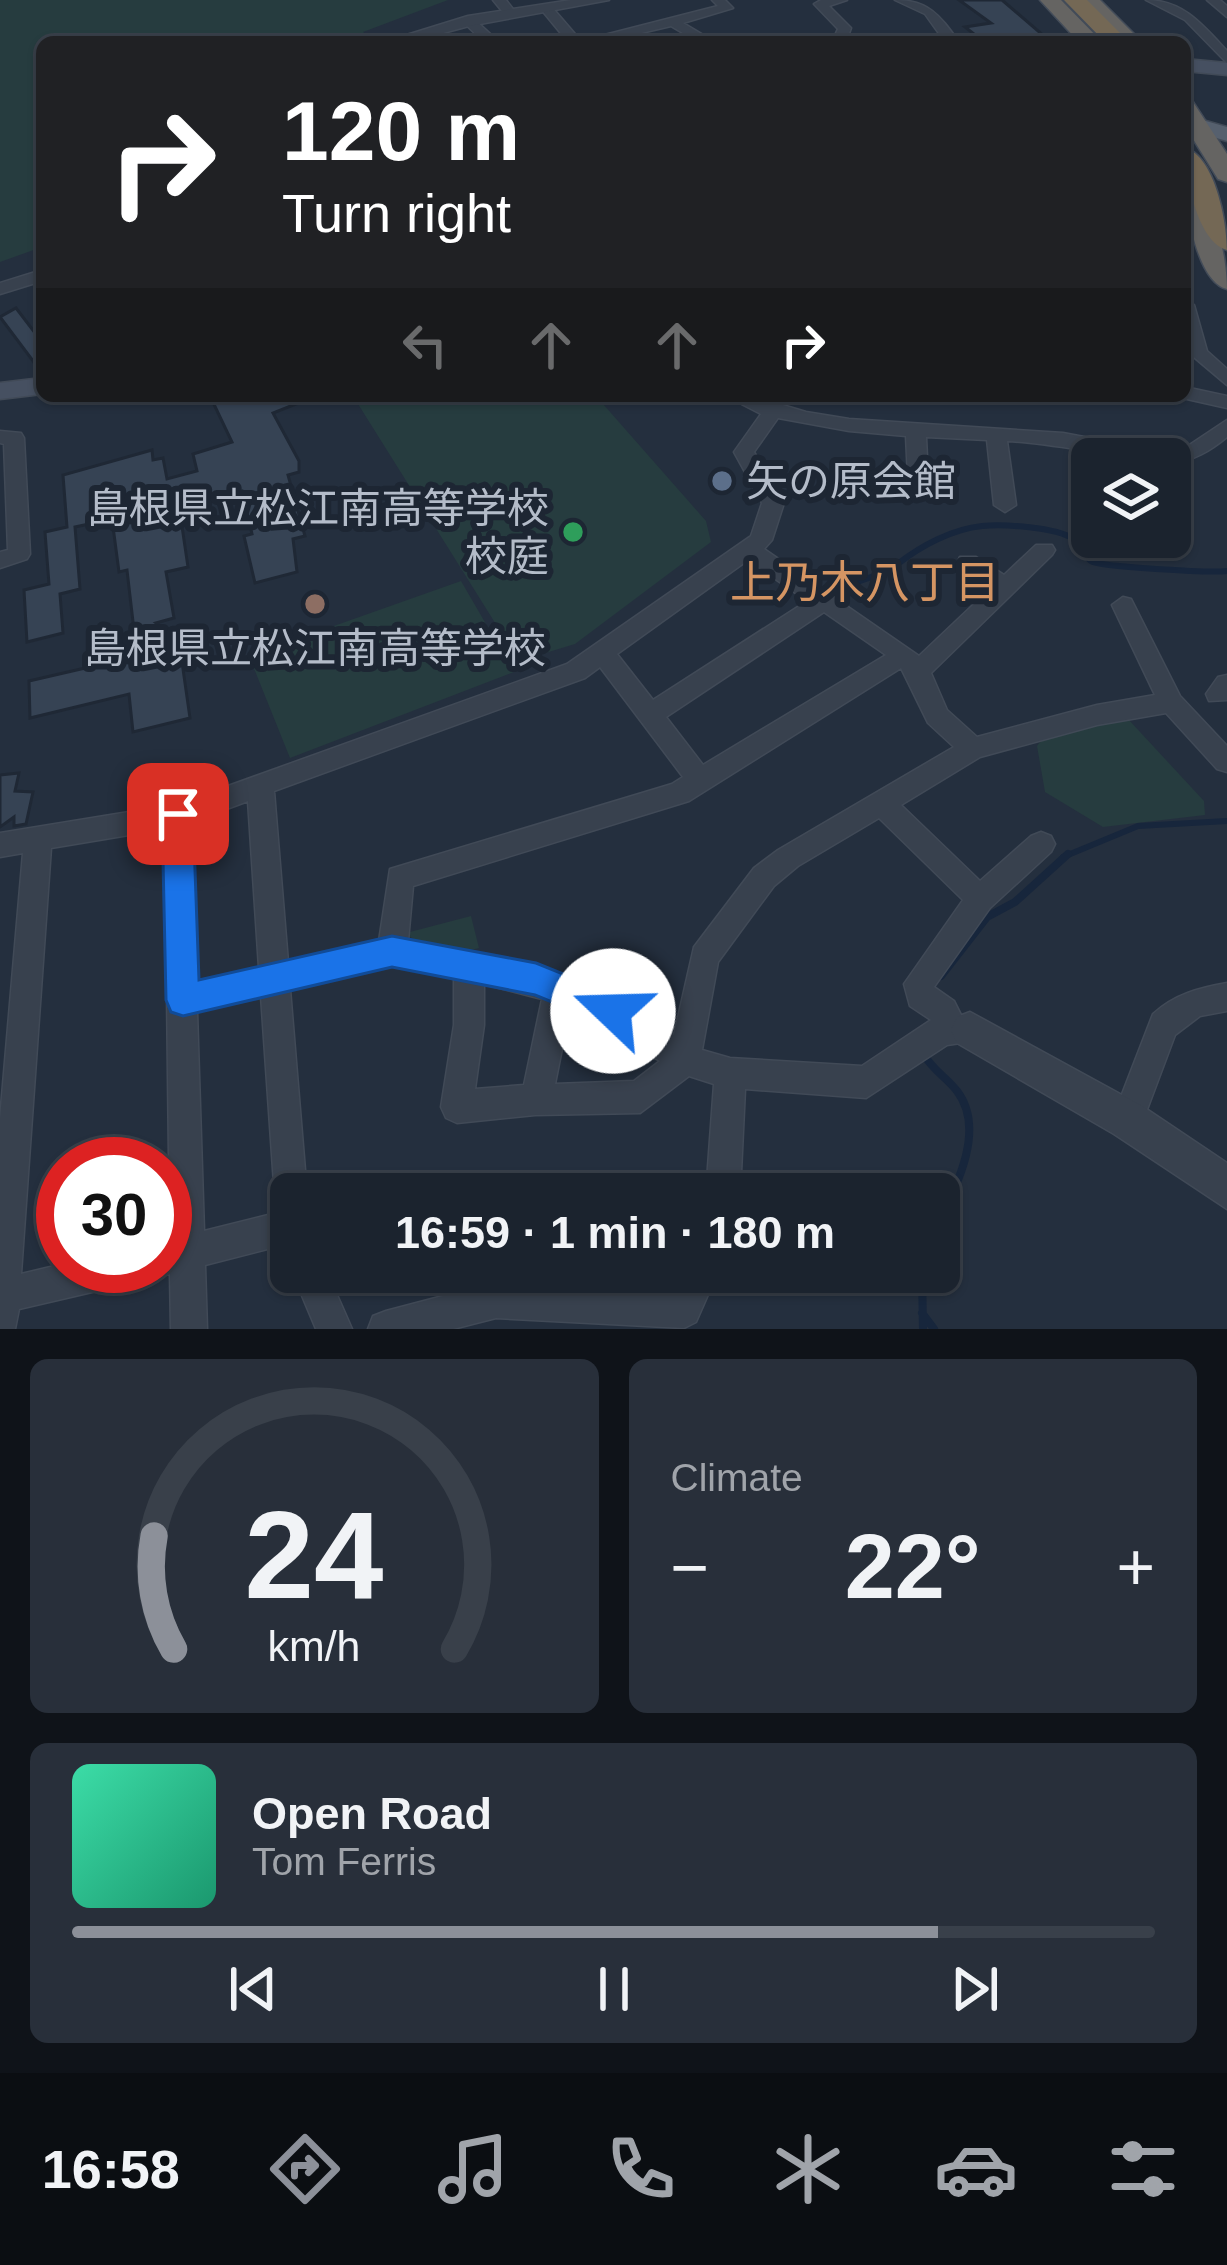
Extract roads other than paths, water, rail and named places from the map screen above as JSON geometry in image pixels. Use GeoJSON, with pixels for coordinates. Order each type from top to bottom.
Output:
{"type":"FeatureCollection","features":[{"type":"Feature","properties":{"kind":"highway"},"geometry":{"type":"LineString","coordinates":[[1050,0],[1085,36]]}},
{"type":"Feature","properties":{"kind":"highway"},"geometry":{"type":"LineString","coordinates":[[1060,0],[1096,36]]}},
{"type":"Feature","properties":{"kind":"highway"},"geometry":{"type":"LineString","coordinates":[[1076,0],[1112,36]]}},
{"type":"Feature","properties":{"kind":"highway"},"geometry":{"type":"LineString","coordinates":[[1088,0],[1126,36]]}},
{"type":"Feature","properties":{"kind":"highway"},"geometry":{"type":"LineString","coordinates":[[1191,125],[1227,170]]}},
{"type":"Feature","properties":{"kind":"highway"},"geometry":{"type":"LineString","coordinates":[[1191,127],[1227,200]]}},
{"type":"Feature","properties":{"kind":"highway"},"geometry":{"type":"LineString","coordinates":[[1191,168],[1227,241]]}},
{"type":"Feature","properties":{"kind":"highway"},"geometry":{"type":"LineString","coordinates":[[1191,201],[1227,281]]}},
{"type":"Feature","properties":{"kind":"main road"},"geometry":{"type":"LineString","coordinates":[[1191,65],[1227,69]]}},
{"type":"Feature","properties":{"kind":"main road"},"geometry":{"type":"LineString","coordinates":[[1191,122],[1227,137]]}},
{"type":"Feature","properties":{"kind":"main road"},"geometry":{"type":"LineString","coordinates":[[0,392],[36,387]]}},
{"type":"Feature","properties":{"kind":"street"},"geometry":{"type":"LineString","coordinates":[[414,36],[504,7],[546,8],[601,0]]}},
{"type":"Feature","properties":{"kind":"street"},"geometry":{"type":"LineString","coordinates":[[616,36],[727,8],[718,0]]}},
{"type":"Feature","properties":{"kind":"street"},"geometry":{"type":"LineString","coordinates":[[841,0],[820,4],[845,28],[842,36]]}},
{"type":"Feature","properties":{"kind":"street"},"geometry":{"type":"LineString","coordinates":[[903,0],[929,11],[948,36]]}},
{"type":"Feature","properties":{"kind":"street"},"geometry":{"type":"LineString","coordinates":[[1152,0],[1185,14],[1227,59]]}},
{"type":"Feature","properties":{"kind":"street"},"geometry":{"type":"LineString","coordinates":[[1213,0],[1227,13]]}},
{"type":"Feature","properties":{"kind":"street"},"geometry":{"type":"LineString","coordinates":[[546,8],[569,36]]}},
{"type":"Feature","properties":{"kind":"street"},"geometry":{"type":"LineString","coordinates":[[468,21],[485,36]]}},
{"type":"Feature","properties":{"kind":"street"},"geometry":{"type":"LineString","coordinates":[[676,24],[697,36]]}},
{"type":"Feature","properties":{"kind":"street"},"geometry":{"type":"LineString","coordinates":[[1227,154],[1227,170]]}},
{"type":"Feature","properties":{"kind":"street"},"geometry":{"type":"LineString","coordinates":[[0,289],[36,277]]}},
{"type":"Feature","properties":{"kind":"street"},"geometry":{"type":"LineString","coordinates":[[1195,363],[1227,379]]}},
{"type":"Feature","properties":{"kind":"street"},"geometry":{"type":"LineString","coordinates":[[1191,394],[1227,402]]}},
{"type":"Feature","properties":{"kind":"street"},"geometry":{"type":"LineString","coordinates":[[0,844],[178,814],[605,656],[749,550],[770,528],[772,503],[744,452],[754,402],[916,429],[1061,439],[1170,457],[1198,449],[1227,426]]}},
{"type":"Feature","properties":{"kind":"street"},"geometry":{"type":"LineString","coordinates":[[912,472],[916,429]]}},
{"type":"Feature","properties":{"kind":"street"},"geometry":{"type":"LineString","coordinates":[[0,437],[14,438],[19,554],[0,560]]}},
{"type":"Feature","properties":{"kind":"street"},"geometry":{"type":"LineString","coordinates":[[997,438],[1005,505]]}},
{"type":"Feature","properties":{"kind":"street"},"geometry":{"type":"LineString","coordinates":[[749,550],[911,663],[937,716],[973,749]]}},
{"type":"Feature","properties":{"kind":"street"},"geometry":{"type":"LineString","coordinates":[[392,952],[400,878],[680,793],[911,663],[1007,587],[1044,550]]}},
{"type":"Feature","properties":{"kind":"street"},"geometry":{"type":"LineString","coordinates":[[968,562],[1007,587]]}},
{"type":"Feature","properties":{"kind":"street"},"geometry":{"type":"LineString","coordinates":[[653,713],[825,600]]}},
{"type":"Feature","properties":{"kind":"street"},"geometry":{"type":"LineString","coordinates":[[1123,605],[1171,702],[1226,762]]}},
{"type":"Feature","properties":{"kind":"street"},"geometry":{"type":"LineString","coordinates":[[605,656],[653,713],[700,781]]}},
{"type":"Feature","properties":{"kind":"street"},"geometry":{"type":"LineString","coordinates":[[469,968],[469,1025],[457,1107],[640,1097],[685,1060],[704,957],[712,942],[764,877],[788,858],[973,749],[1097,715],[1171,702]]}},
{"type":"Feature","properties":{"kind":"street"},"geometry":{"type":"LineString","coordinates":[[260,785],[288,1173]]}},
{"type":"Feature","properties":{"kind":"street"},"geometry":{"type":"LineString","coordinates":[[882,803],[980,899]]}},
{"type":"Feature","properties":{"kind":"street"},"geometry":{"type":"LineString","coordinates":[[178,814],[183,1000],[179,1137]]}},
{"type":"Feature","properties":{"kind":"street"},"geometry":{"type":"LineString","coordinates":[[38,839],[1,1305],[41,1293]]}},
{"type":"Feature","properties":{"kind":"street"},"geometry":{"type":"LineString","coordinates":[[1041,844],[980,899],[920,984],[936,1025],[1128,1120],[1227,1188]]}},
{"type":"Feature","properties":{"kind":"street"},"geometry":{"type":"LineString","coordinates":[[183,1000],[392,952],[536,979],[613,1011],[685,1060],[730,1073],[861,1082],[936,1025]]}},
{"type":"Feature","properties":{"kind":"street"},"geometry":{"type":"LineString","coordinates":[[540,1099],[559,991]]}},
{"type":"Feature","properties":{"kind":"street"},"geometry":{"type":"LineString","coordinates":[[1128,1120],[1162,1025],[1182,1006],[1227,997]]}},
{"type":"Feature","properties":{"kind":"street"},"geometry":{"type":"LineString","coordinates":[[724,1173],[730,1073]]}},
{"type":"Feature","properties":{"kind":"street"},"geometry":{"type":"LineString","coordinates":[[192,1252],[270,1231]]}},
{"type":"Feature","properties":{"kind":"street"},"geometry":{"type":"LineString","coordinates":[[183,1293],[189,1329]]}},
{"type":"Feature","properties":{"kind":"street"},"geometry":{"type":"LineString","coordinates":[[318,1293],[334,1329]]}},
{"type":"Feature","properties":{"kind":"street"},"geometry":{"type":"LineString","coordinates":[[386,1329],[496,1300],[681,1320]]}},
{"type":"Feature","properties":{"kind":"waterway"},"geometry":{"type":"LineString","coordinates":[[830,591],[884,572],[948,535],[992,525],[1066,535],[1098,563],[1227,571]]}},
{"type":"Feature","properties":{"kind":"waterway"},"geometry":{"type":"LineString","coordinates":[[1066,856],[1138,826],[1227,821]]}},
{"type":"Feature","properties":{"kind":"waterway"},"geometry":{"type":"LineString","coordinates":[[941,976],[987,917],[1015,902],[1066,856]]}},
{"type":"Feature","properties":{"kind":"waterway"},"geometry":{"type":"LineString","coordinates":[[924,1055],[965,1106],[969,1139],[960,1173]]}},
{"type":"Feature","properties":{"kind":"waterway"},"geometry":{"type":"LineString","coordinates":[[922,1293],[923,1314]]}},
{"type":"Feature","properties":{"kind":"waterway"},"geometry":{"type":"LineString","coordinates":[[923,1314],[934,1329]]}},
{"type":"Feature","properties":{"kind":"waterway"},"geometry":{"type":"LineString","coordinates":[[923,1314],[923,1329]]}},
{"type":"Feature","properties":{"kind":"place","name":"矢の原会館"},"geometry":{"type":"Point","coordinates":[722,481]}},
{"type":"Feature","properties":{"kind":"place","name":"島根県立松江南高等学校 校庭"},"geometry":{"type":"Point","coordinates":[573,532]}},
{"type":"Feature","properties":{"kind":"place","name":"島根県立松江南高等学校"},"geometry":{"type":"Point","coordinates":[315,604]}},
{"type":"Feature","properties":{"kind":"district","name":"上乃木八丁目"},"geometry":{"type":"Point","coordinates":[865,582]}}]}
